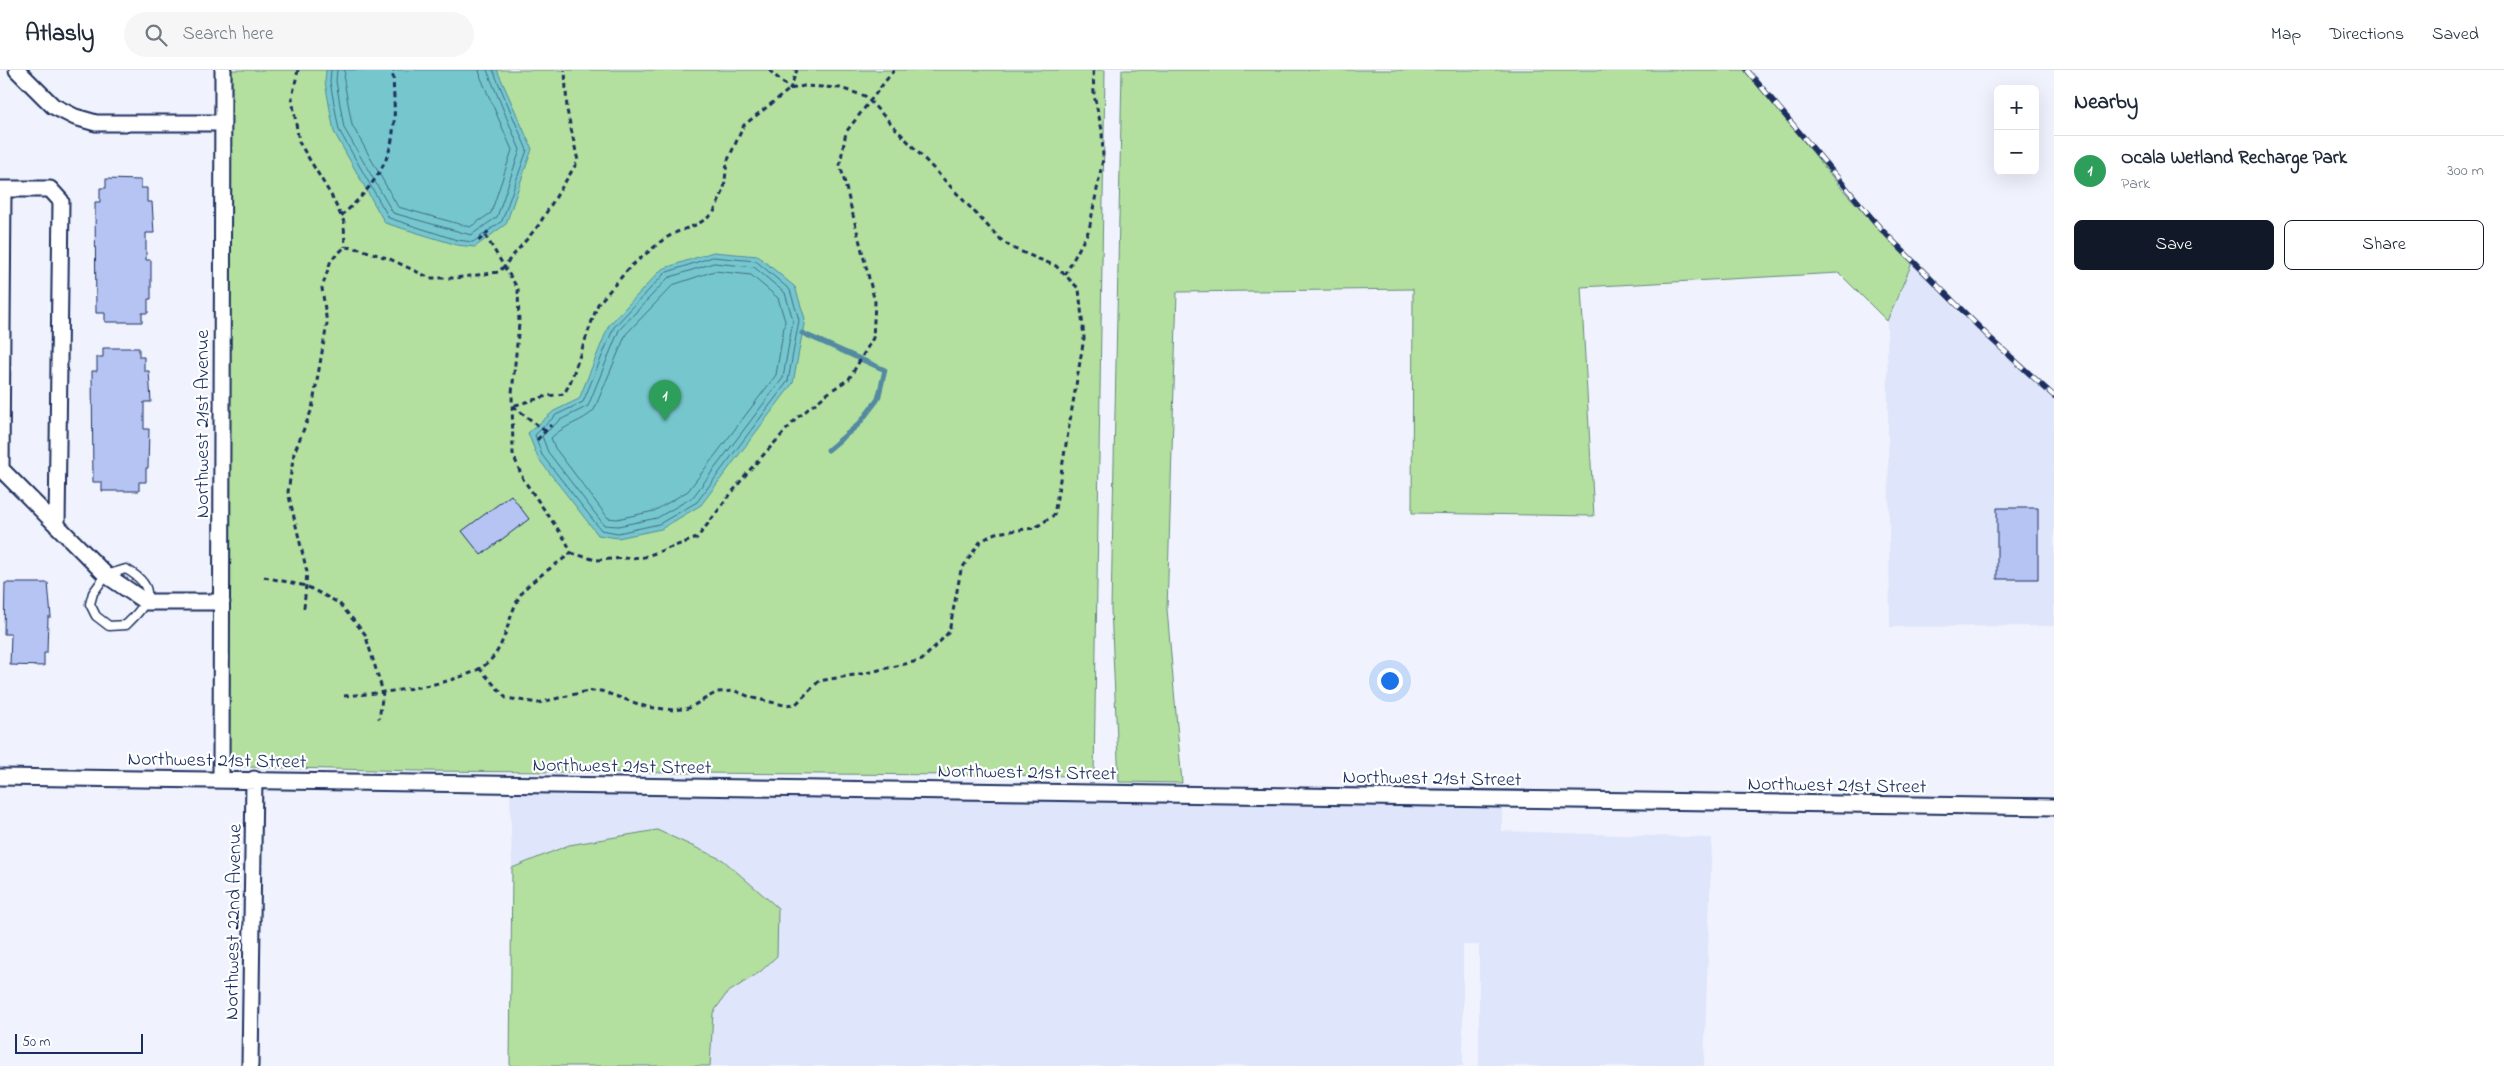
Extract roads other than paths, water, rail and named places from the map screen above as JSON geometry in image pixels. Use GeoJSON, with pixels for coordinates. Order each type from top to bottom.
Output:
{"type":"FeatureCollection","features":[{"type":"Feature","properties":{"kind":"street"},"geometry":{"type":"LineString","coordinates":[[17,70],[53,106],[75,117],[96,123],[223,123]]}},
{"type":"Feature","properties":{"kind":"street","name":"Northwest 21st Avenue"},"geometry":{"type":"LineString","coordinates":[[221,778],[221,199],[223,70]]}},
{"type":"Feature","properties":{"kind":"street"},"geometry":{"type":"LineString","coordinates":[[57,526],[61,201],[50,189],[1,189],[1,469],[57,526],[106,575],[146,602],[222,602]]}},
{"type":"Feature","properties":{"kind":"street","name":"Northwest 21st Street"},"geometry":{"type":"LineString","coordinates":[[0,777],[221,778],[2054,807]]}},
{"type":"Feature","properties":{"kind":"street","name":"Northwest 22nd Avenue"},"geometry":{"type":"LineString","coordinates":[[250,1066],[254,779]]}},
{"type":"Feature","properties":{"kind":"lane"},"geometry":{"type":"LineString","coordinates":[[106,575],[93,593],[90,604],[96,616],[109,626],[126,625],[146,602]]}},
{"type":"Feature","properties":{"kind":"water"},"geometry":{"type":"Polygon","coordinates":[[[326,70],[497,70],[532,149],[506,224],[475,247],[457,245],[385,223],[334,132],[325,82],[326,70]]]}},
{"type":"Feature","properties":{"kind":"water"},"geometry":{"type":"Polygon","coordinates":[[[713,252],[758,256],[795,287],[805,319],[793,383],[701,505],[661,529],[618,538],[598,535],[538,458],[528,433],[554,411],[579,399],[609,325],[662,269],[713,252]]]}},
{"type":"Feature","properties":{"kind":"waterway"},"geometry":{"type":"LineString","coordinates":[[802,333],[885,370],[878,399],[859,424],[828,450]]}},
{"type":"Feature","properties":{"kind":"railway"},"geometry":{"type":"LineString","coordinates":[[1747,70],[1881,229],[1988,336],[2054,396]]}},
{"type":"Feature","properties":{"kind":"place","name":"Ocala Wetland Recharge Park"},"geometry":{"type":"Point","coordinates":[665,421]}}]}
